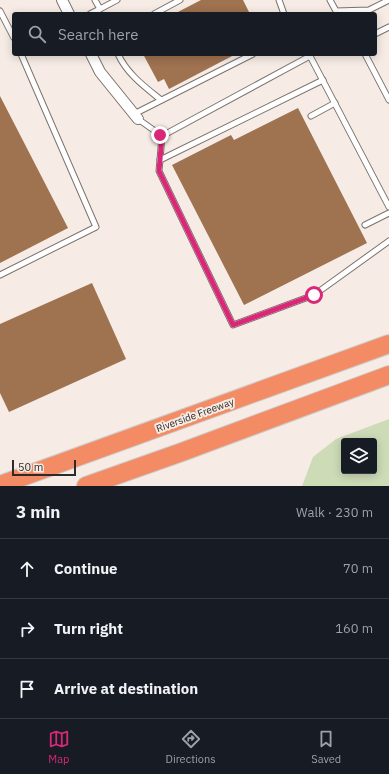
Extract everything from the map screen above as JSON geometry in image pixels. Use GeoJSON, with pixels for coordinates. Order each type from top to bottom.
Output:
{"type":"FeatureCollection","features":[{"type":"Feature","properties":{"kind":"highway","name":"Riverside Freeway"},"geometry":{"type":"LineString","coordinates":[[0,485],[389,344]]}},
{"type":"Feature","properties":{"kind":"highway"},"geometry":{"type":"LineString","coordinates":[[26,486],[389,357]]}},
{"type":"Feature","properties":{"kind":"highway"},"geometry":{"type":"LineString","coordinates":[[86,486],[389,375]]}},
{"type":"Feature","properties":{"kind":"highway"},"geometry":{"type":"LineString","coordinates":[[342,393],[389,388]]}},
{"type":"Feature","properties":{"kind":"street"},"geometry":{"type":"LineString","coordinates":[[62,0],[68,12]]}},
{"type":"Feature","properties":{"kind":"street"},"geometry":{"type":"LineString","coordinates":[[91,56],[100,72],[136,116]]}},
{"type":"Feature","properties":{"kind":"lane"},"geometry":{"type":"LineString","coordinates":[[95,0],[100,9]]}},
{"type":"Feature","properties":{"kind":"lane"},"geometry":{"type":"LineString","coordinates":[[94,12],[118,0]]}},
{"type":"Feature","properties":{"kind":"lane"},"geometry":{"type":"LineString","coordinates":[[158,12],[180,0]]}},
{"type":"Feature","properties":{"kind":"lane"},"geometry":{"type":"LineString","coordinates":[[279,0],[283,12]]}},
{"type":"Feature","properties":{"kind":"lane"},"geometry":{"type":"LineString","coordinates":[[330,0],[336,11],[370,10],[389,0]]}},
{"type":"Feature","properties":{"kind":"lane"},"geometry":{"type":"LineString","coordinates":[[0,11],[12,34]]}},
{"type":"Feature","properties":{"kind":"lane"},"geometry":{"type":"LineString","coordinates":[[377,33],[389,27]]}},
{"type":"Feature","properties":{"kind":"lane"},"geometry":{"type":"LineString","coordinates":[[0,275],[96,227],[22,56]]}},
{"type":"Feature","properties":{"kind":"lane"},"geometry":{"type":"LineString","coordinates":[[119,56],[138,81],[161,100]]}},
{"type":"Feature","properties":{"kind":"lane"},"geometry":{"type":"LineString","coordinates":[[162,136],[136,116],[161,100],[249,56]]}},
{"type":"Feature","properties":{"kind":"lane"},"geometry":{"type":"LineString","coordinates":[[162,136],[310,56],[389,207]]}},
{"type":"Feature","properties":{"kind":"lane"},"geometry":{"type":"LineString","coordinates":[[366,56],[389,100]]}},
{"type":"Feature","properties":{"kind":"lane"},"geometry":{"type":"LineString","coordinates":[[160,160],[323,80]]}},
{"type":"Feature","properties":{"kind":"lane"},"geometry":{"type":"LineString","coordinates":[[311,116],[335,103]]}},
{"type":"Feature","properties":{"kind":"lane"},"geometry":{"type":"LineString","coordinates":[[162,136],[159,171],[233,325],[314,295],[389,241]]}},
{"type":"Feature","properties":{"kind":"lane"},"geometry":{"type":"LineString","coordinates":[[365,225],[389,213]]}},
{"type":"Feature","properties":{"kind":"green space"},"geometry":{"type":"Polygon","coordinates":[[[389,419],[389,486],[302,486],[313,457],[336,439],[389,419]]]}},
{"type":"Feature","properties":{"kind":"building"},"geometry":{"type":"Polygon","coordinates":[[[201,0],[243,0],[249,12],[178,12],[201,0]]]}},
{"type":"Feature","properties":{"kind":"building"},"geometry":{"type":"Polygon","coordinates":[[[144,56],[232,56],[169,89],[164,79],[158,82],[144,56]]]}},
{"type":"Feature","properties":{"kind":"building"},"geometry":{"type":"Polygon","coordinates":[[[0,96],[68,228],[0,263],[0,96]]]}},
{"type":"Feature","properties":{"kind":"building"},"geometry":{"type":"Polygon","coordinates":[[[298,108],[367,243],[244,305],[172,165],[231,135],[234,140],[298,108]]]}},
{"type":"Feature","properties":{"kind":"building"},"geometry":{"type":"Polygon","coordinates":[[[92,283],[126,359],[9,412],[0,393],[0,324],[92,283]]]}},
{"type":"Feature","properties":{"kind":"route"},"geometry":{"type":"LineString","coordinates":[[160,135],[162,136],[159,171],[233,325],[314,295]]}}]}
